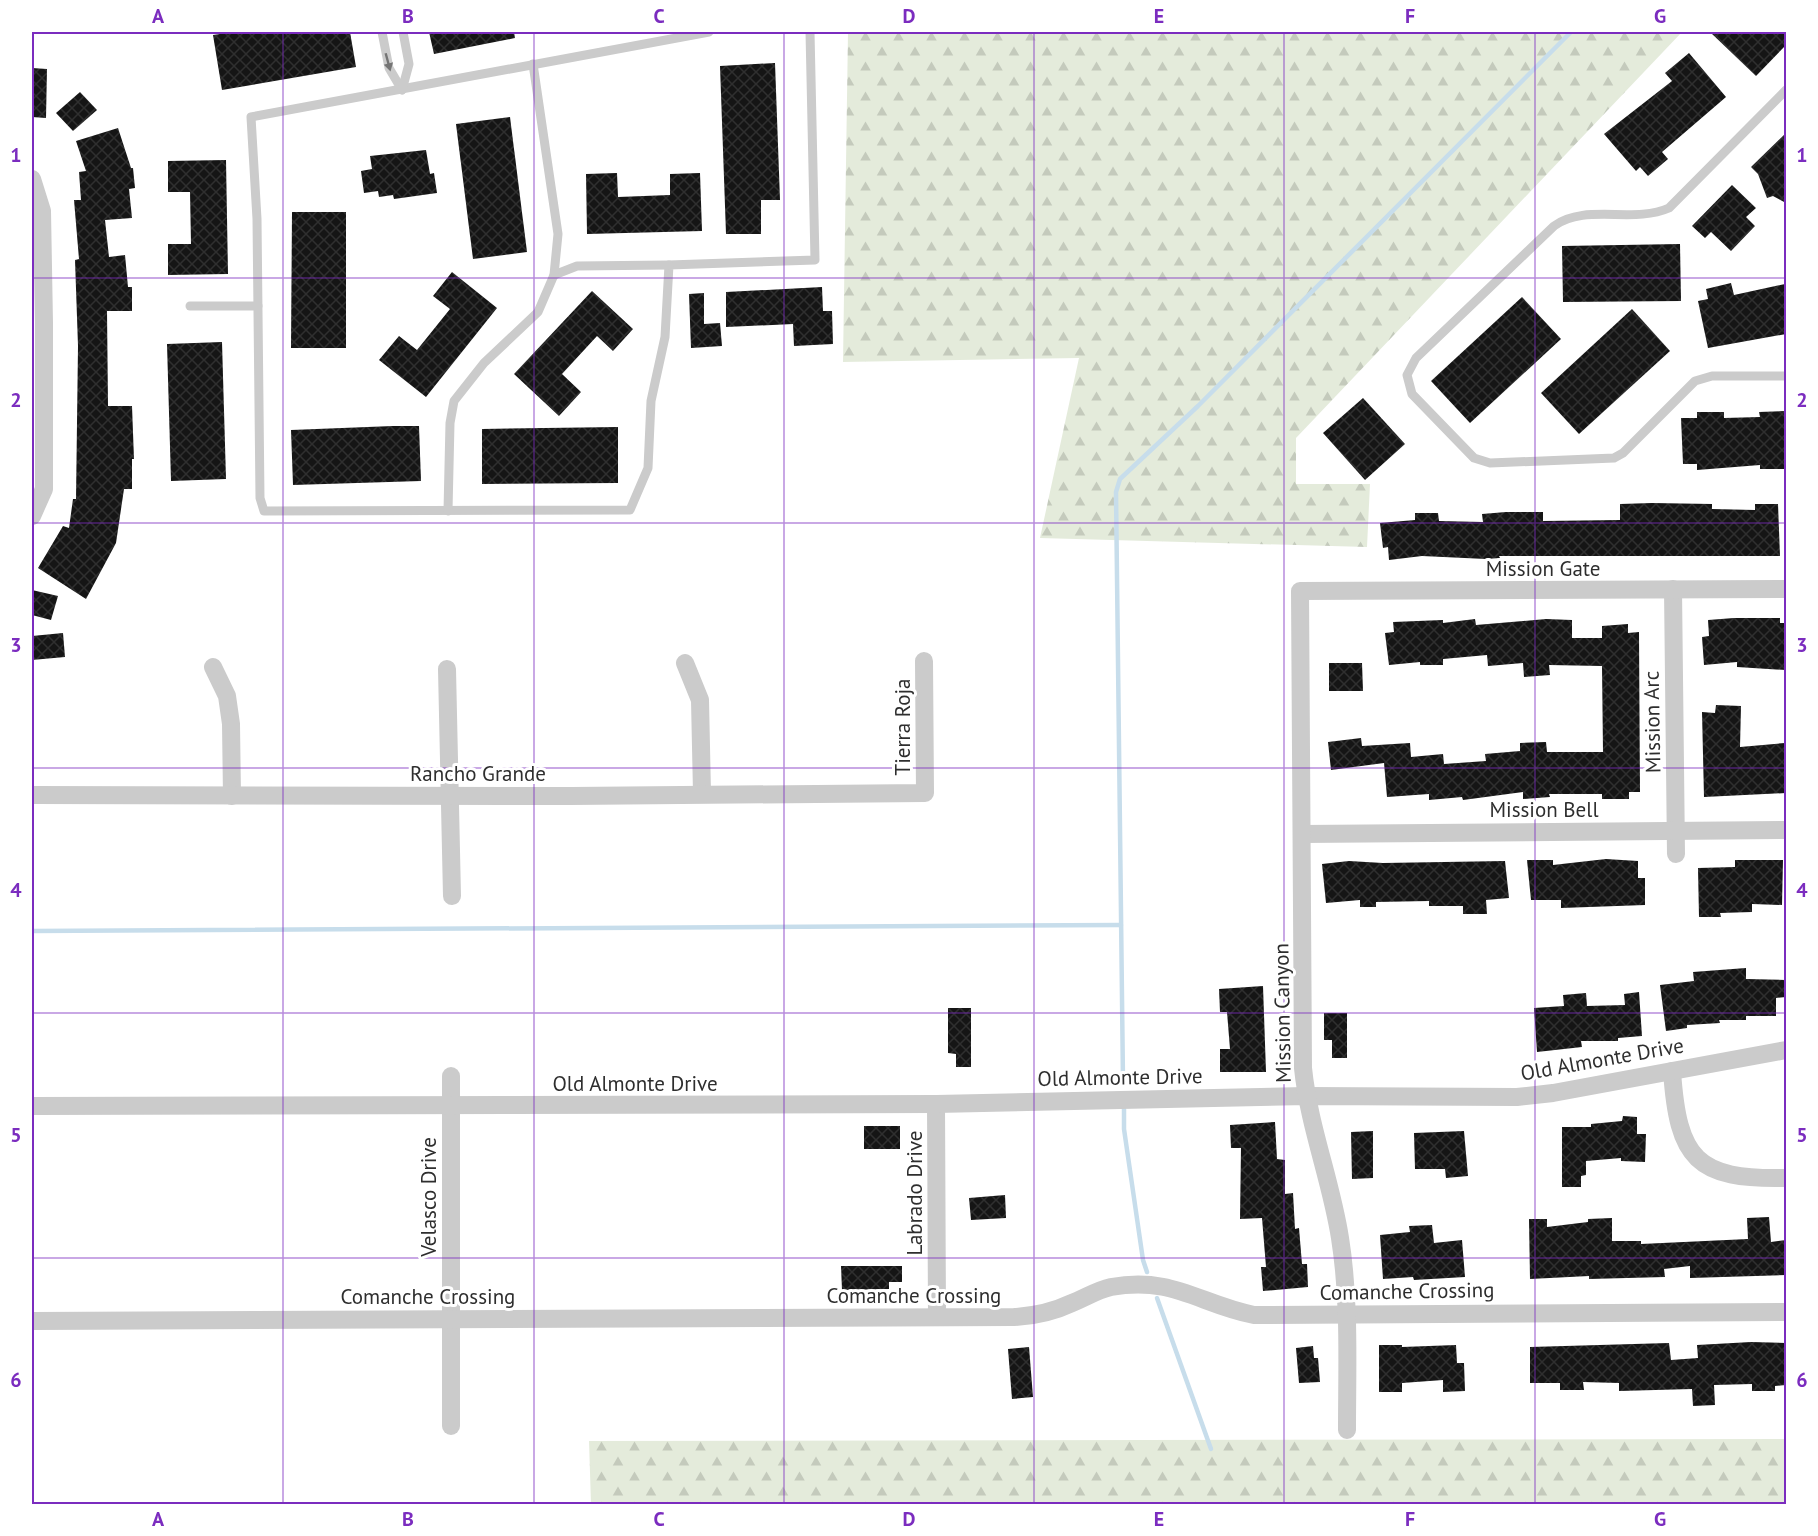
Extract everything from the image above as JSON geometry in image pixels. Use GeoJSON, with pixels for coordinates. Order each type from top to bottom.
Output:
{"type":"FeatureCollection","features":[{"type":"Feature","properties":{"kind":"street"},"geometry":{"type":"LineString","coordinates":[[32,179],[42,211],[37,441],[44,489],[32,516]]}},
{"type":"Feature","properties":{"kind":"street","name":"Mission Arc"},"geometry":{"type":"LineString","coordinates":[[1673,589],[1676,854]]}},
{"type":"Feature","properties":{"kind":"street","name":"Mission Gate"},"geometry":{"type":"LineString","coordinates":[[1300,591],[1786,589]]}},
{"type":"Feature","properties":{"kind":"street","name":"Mission Canyon"},"geometry":{"type":"LineString","coordinates":[[1300,591],[1301,1028],[1306,1096],[1340,1237],[1347,1314],[1347,1430]]}},
{"type":"Feature","properties":{"kind":"street","name":"Tierra Roja"},"geometry":{"type":"LineString","coordinates":[[924,661],[925,793]]}},
{"type":"Feature","properties":{"kind":"street"},"geometry":{"type":"LineString","coordinates":[[685,663],[700,700],[702,793]]}},
{"type":"Feature","properties":{"kind":"street"},"geometry":{"type":"LineString","coordinates":[[213,667],[227,696],[231,724],[232,796]]}},
{"type":"Feature","properties":{"kind":"street"},"geometry":{"type":"LineString","coordinates":[[447,669],[452,896]]}},
{"type":"Feature","properties":{"kind":"street","name":"Rancho Grande"},"geometry":{"type":"LineString","coordinates":[[32,795],[449,796],[925,793]]}},
{"type":"Feature","properties":{"kind":"street","name":"Mission Bell"},"geometry":{"type":"LineString","coordinates":[[1302,834],[1786,830]]}},
{"type":"Feature","properties":{"kind":"street","name":"Old Almonte Drive"},"geometry":{"type":"LineString","coordinates":[[32,1106],[936,1104],[1306,1096],[1517,1097],[1554,1093],[1786,1050]]}},
{"type":"Feature","properties":{"kind":"street"},"geometry":{"type":"LineString","coordinates":[[1672,1071],[1675,1115],[1685,1144],[1702,1161],[1717,1171],[1743,1179],[1786,1179]]}},
{"type":"Feature","properties":{"kind":"street","name":"Velasco Drive"},"geometry":{"type":"LineString","coordinates":[[451,1076],[451,1426]]}},
{"type":"Feature","properties":{"kind":"street","name":"Labrado Drive"},"geometry":{"type":"LineString","coordinates":[[936,1104],[937,1317]]}},
{"type":"Feature","properties":{"kind":"street","name":"Comanche Crossing"},"geometry":{"type":"LineString","coordinates":[[32,1321],[1038,1316],[1109,1287],[1134,1285],[1161,1285],[1188,1292],[1235,1311],[1254,1315],[1786,1312]]}},
{"type":"Feature","properties":{"kind":"lane"},"geometry":{"type":"LineString","coordinates":[[382,32],[389,68],[402,90]]}},
{"type":"Feature","properties":{"kind":"lane"},"geometry":{"type":"LineString","coordinates":[[402,90],[409,64],[403,32]]}},
{"type":"Feature","properties":{"kind":"lane"},"geometry":{"type":"LineString","coordinates":[[669,265],[665,337],[651,401],[648,468],[630,510],[264,511],[260,498],[257,219],[251,117],[709,32]]}},
{"type":"Feature","properties":{"kind":"lane"},"geometry":{"type":"LineString","coordinates":[[554,275],[577,267],[815,260],[810,32]]}},
{"type":"Feature","properties":{"kind":"lane"},"geometry":{"type":"LineString","coordinates":[[448,511],[450,423],[454,400],[484,363],[538,312],[554,275],[558,234],[533,64]]}},
{"type":"Feature","properties":{"kind":"lane"},"geometry":{"type":"LineString","coordinates":[[1786,90],[1669,208],[1650,216],[1576,216],[1554,226],[1416,358],[1407,375],[1412,394],[1474,458],[1490,463],[1614,458],[1623,453],[1695,381],[1712,376],[1786,376]]}},
{"type":"Feature","properties":{"kind":"lane"},"geometry":{"type":"LineString","coordinates":[[190,306],[258,306]]}},
{"type":"Feature","properties":{"kind":"green space"},"geometry":{"type":"Polygon","coordinates":[[[848,32],[1682,32],[1296,438],[1296,484],[1370,484],[1367,547],[1040,538],[1079,358],[843,362],[848,32]]]}},
{"type":"Feature","properties":{"kind":"green space"},"geometry":{"type":"Polygon","coordinates":[[[1786,1439],[1786,1504],[591,1504],[589,1441],[1786,1439]]]}},
{"type":"Feature","properties":{"kind":"building"},"geometry":{"type":"Polygon","coordinates":[[[233,32],[350,32],[356,67],[222,90],[213,35],[233,32]]]}},
{"type":"Feature","properties":{"kind":"building"},"geometry":{"type":"Polygon","coordinates":[[[429,32],[514,32],[515,38],[434,54],[429,32]]]}},
{"type":"Feature","properties":{"kind":"building"},"geometry":{"type":"Polygon","coordinates":[[[1710,32],[1786,32],[1786,45],[1756,76],[1710,32]]]}},
{"type":"Feature","properties":{"kind":"building"},"geometry":{"type":"Polygon","coordinates":[[[1689,53],[1726,97],[1662,152],[1668,159],[1648,176],[1640,167],[1636,171],[1604,134],[1672,81],[1665,73],[1689,53]]]}},
{"type":"Feature","properties":{"kind":"building"},"geometry":{"type":"Polygon","coordinates":[[[775,63],[780,200],[761,200],[761,234],[726,234],[720,66],[775,63]]]}},
{"type":"Feature","properties":{"kind":"building"},"geometry":{"type":"Polygon","coordinates":[[[32,68],[47,69],[46,118],[32,117],[32,68]]]}},
{"type":"Feature","properties":{"kind":"building"},"geometry":{"type":"Polygon","coordinates":[[[80,92],[97,110],[73,131],[56,113],[80,92]]]}},
{"type":"Feature","properties":{"kind":"building"},"geometry":{"type":"Polygon","coordinates":[[[510,117],[527,252],[473,259],[456,124],[510,117]]]}},
{"type":"Feature","properties":{"kind":"building"},"geometry":{"type":"Polygon","coordinates":[[[118,128],[131,168],[133,168],[135,188],[129,189],[132,218],[105,220],[109,257],[125,255],[128,287],[132,287],[132,311],[107,311],[108,406],[132,406],[134,459],[132,459],[132,489],[124,489],[116,543],[86,599],[38,568],[63,526],[69,528],[73,499],[76,499],[78,346],[75,260],[79,259],[74,200],[81,200],[79,172],[86,171],[76,141],[118,128]]]}},
{"type":"Feature","properties":{"kind":"building"},"geometry":{"type":"Polygon","coordinates":[[[1786,133],[1786,203],[1773,196],[1767,198],[1758,174],[1751,167],[1786,133]]]}},
{"type":"Feature","properties":{"kind":"building"},"geometry":{"type":"Polygon","coordinates":[[[426,150],[430,174],[434,173],[437,193],[394,199],[393,195],[379,197],[378,191],[364,193],[361,171],[372,169],[370,156],[426,150]]]}},
{"type":"Feature","properties":{"kind":"building"},"geometry":{"type":"Polygon","coordinates":[[[226,160],[228,274],[168,275],[168,244],[191,244],[190,192],[168,192],[168,161],[226,160]]]}},
{"type":"Feature","properties":{"kind":"building"},"geometry":{"type":"Polygon","coordinates":[[[617,173],[618,197],[670,195],[670,174],[700,173],[702,231],[587,234],[586,174],[617,173]]]}},
{"type":"Feature","properties":{"kind":"building"},"geometry":{"type":"Polygon","coordinates":[[[1732,185],[1756,208],[1746,217],[1755,226],[1731,251],[1711,232],[1705,238],[1692,226],[1732,185]]]}},
{"type":"Feature","properties":{"kind":"building"},"geometry":{"type":"Polygon","coordinates":[[[292,212],[346,212],[346,348],[291,348],[292,212]]]}},
{"type":"Feature","properties":{"kind":"building"},"geometry":{"type":"Polygon","coordinates":[[[1680,244],[1681,301],[1563,302],[1562,246],[1680,244]]]}},
{"type":"Feature","properties":{"kind":"building"},"geometry":{"type":"Polygon","coordinates":[[[452,272],[497,308],[426,397],[379,360],[399,336],[417,350],[450,309],[433,296],[452,272]]]}},
{"type":"Feature","properties":{"kind":"building"},"geometry":{"type":"Polygon","coordinates":[[[1731,283],[1734,295],[1785,284],[1786,334],[1708,348],[1698,301],[1708,299],[1706,289],[1731,283]]]}},
{"type":"Feature","properties":{"kind":"building"},"geometry":{"type":"Polygon","coordinates":[[[822,287],[823,311],[832,311],[833,344],[794,346],[793,324],[726,327],[726,292],[822,287]]]}},
{"type":"Feature","properties":{"kind":"building"},"geometry":{"type":"Polygon","coordinates":[[[592,291],[633,329],[613,351],[597,336],[562,374],[581,392],[559,416],[514,374],[592,291]]]}},
{"type":"Feature","properties":{"kind":"building"},"geometry":{"type":"Polygon","coordinates":[[[704,293],[704,324],[720,323],[722,346],[691,348],[689,294],[704,293]]]}},
{"type":"Feature","properties":{"kind":"building"},"geometry":{"type":"Polygon","coordinates":[[[1522,297],[1561,339],[1470,423],[1431,381],[1522,297]]]}},
{"type":"Feature","properties":{"kind":"building"},"geometry":{"type":"Polygon","coordinates":[[[1632,309],[1670,351],[1579,434],[1541,393],[1632,309]]]}},
{"type":"Feature","properties":{"kind":"building"},"geometry":{"type":"Polygon","coordinates":[[[222,342],[226,479],[171,481],[167,344],[222,342]]]}},
{"type":"Feature","properties":{"kind":"building"},"geometry":{"type":"Polygon","coordinates":[[[1363,398],[1405,444],[1365,480],[1323,433],[1363,398]]]}},
{"type":"Feature","properties":{"kind":"building"},"geometry":{"type":"Polygon","coordinates":[[[1786,411],[1786,469],[1760,469],[1760,465],[1697,470],[1697,464],[1683,464],[1681,418],[1697,418],[1697,412],[1724,412],[1724,418],[1760,417],[1759,412],[1786,411]]]}},
{"type":"Feature","properties":{"kind":"building"},"geometry":{"type":"Polygon","coordinates":[[[419,426],[421,481],[293,485],[291,430],[419,426]]]}},
{"type":"Feature","properties":{"kind":"building"},"geometry":{"type":"Polygon","coordinates":[[[618,427],[618,483],[482,484],[482,429],[618,427]]]}},
{"type":"Feature","properties":{"kind":"building"},"geometry":{"type":"Polygon","coordinates":[[[1620,504],[1712,504],[1712,509],[1755,510],[1755,504],[1778,504],[1780,556],[1499,556],[1500,558],[1486,559],[1422,556],[1389,560],[1388,547],[1383,548],[1380,523],[1415,520],[1415,513],[1438,513],[1439,521],[1483,522],[1482,514],[1506,512],[1543,512],[1543,521],[1620,520],[1620,504]]]}},
{"type":"Feature","properties":{"kind":"building"},"geometry":{"type":"Polygon","coordinates":[[[32,590],[58,596],[51,620],[32,615],[32,590]]]}},
{"type":"Feature","properties":{"kind":"building"},"geometry":{"type":"Polygon","coordinates":[[[1780,618],[1780,623],[1786,623],[1786,670],[1737,667],[1737,662],[1704,665],[1702,637],[1709,636],[1708,620],[1780,618]]]}},
{"type":"Feature","properties":{"kind":"building"},"geometry":{"type":"Polygon","coordinates":[[[1475,619],[1476,625],[1546,619],[1572,620],[1572,638],[1602,638],[1602,626],[1628,624],[1628,633],[1639,632],[1640,792],[1629,792],[1629,799],[1602,799],[1602,794],[1549,794],[1550,797],[1523,799],[1523,792],[1463,800],[1462,797],[1429,800],[1429,794],[1387,797],[1384,763],[1331,770],[1328,742],[1361,738],[1362,746],[1410,743],[1411,757],[1443,754],[1444,764],[1486,761],[1485,754],[1520,751],[1520,743],[1546,742],[1547,752],[1603,752],[1602,666],[1549,665],[1550,675],[1524,677],[1523,663],[1488,666],[1487,655],[1443,659],[1443,665],[1420,665],[1420,662],[1389,665],[1385,633],[1394,632],[1393,622],[1443,620],[1443,623],[1475,619]]]}},
{"type":"Feature","properties":{"kind":"building"},"geometry":{"type":"Polygon","coordinates":[[[63,633],[65,657],[32,660],[32,636],[63,633]]]}},
{"type":"Feature","properties":{"kind":"building"},"geometry":{"type":"Polygon","coordinates":[[[1329,663],[1362,663],[1363,691],[1329,691],[1329,663]]]}},
{"type":"Feature","properties":{"kind":"building"},"geometry":{"type":"Polygon","coordinates":[[[1716,705],[1741,706],[1740,747],[1785,743],[1786,793],[1704,797],[1702,712],[1715,713],[1716,705]]]}},
{"type":"Feature","properties":{"kind":"building"},"geometry":{"type":"Polygon","coordinates":[[[1606,859],[1638,861],[1638,878],[1645,878],[1645,905],[1561,908],[1561,900],[1531,900],[1527,860],[1553,860],[1553,865],[1606,859]]]}},
{"type":"Feature","properties":{"kind":"building"},"geometry":{"type":"Polygon","coordinates":[[[1735,860],[1783,860],[1782,905],[1752,904],[1752,912],[1720,913],[1721,917],[1699,917],[1698,868],[1735,867],[1735,860]]]}},
{"type":"Feature","properties":{"kind":"building"},"geometry":{"type":"Polygon","coordinates":[[[1349,861],[1383,863],[1505,861],[1509,898],[1486,900],[1487,914],[1463,914],[1463,906],[1429,906],[1429,901],[1376,902],[1376,907],[1360,907],[1360,900],[1326,903],[1322,864],[1349,861]]]}},
{"type":"Feature","properties":{"kind":"building"},"geometry":{"type":"Polygon","coordinates":[[[1746,968],[1746,979],[1786,980],[1786,997],[1776,998],[1776,1016],[1746,1016],[1746,1020],[1719,1020],[1720,1023],[1687,1025],[1687,1028],[1666,1031],[1660,985],[1694,981],[1693,972],[1746,968]]]}},
{"type":"Feature","properties":{"kind":"building"},"geometry":{"type":"Polygon","coordinates":[[[1263,986],[1266,1072],[1220,1072],[1220,1049],[1230,1049],[1227,1012],[1220,1012],[1219,989],[1263,986]]]}},
{"type":"Feature","properties":{"kind":"building"},"geometry":{"type":"Polygon","coordinates":[[[1639,992],[1642,1036],[1618,1038],[1618,1041],[1581,1041],[1582,1047],[1537,1052],[1534,1008],[1564,1006],[1563,995],[1586,993],[1587,1006],[1625,1005],[1624,994],[1639,992]]]}},
{"type":"Feature","properties":{"kind":"building"},"geometry":{"type":"Polygon","coordinates":[[[948,1008],[971,1008],[971,1067],[956,1067],[956,1054],[948,1053],[948,1008]]]}},
{"type":"Feature","properties":{"kind":"building"},"geometry":{"type":"Polygon","coordinates":[[[1324,1013],[1347,1013],[1347,1058],[1332,1058],[1332,1040],[1324,1040],[1324,1013]]]}},
{"type":"Feature","properties":{"kind":"building"},"geometry":{"type":"Polygon","coordinates":[[[1623,1116],[1637,1117],[1637,1134],[1646,1134],[1645,1162],[1621,1161],[1621,1158],[1586,1161],[1586,1175],[1581,1176],[1581,1187],[1562,1187],[1562,1127],[1591,1127],[1591,1124],[1622,1121],[1623,1116]]]}},
{"type":"Feature","properties":{"kind":"building"},"geometry":{"type":"Polygon","coordinates":[[[1275,1122],[1277,1159],[1285,1160],[1285,1194],[1293,1193],[1295,1229],[1299,1228],[1302,1264],[1307,1264],[1308,1287],[1263,1291],[1261,1267],[1266,1267],[1262,1218],[1240,1219],[1241,1148],[1231,1148],[1230,1125],[1275,1122]]]}},
{"type":"Feature","properties":{"kind":"building"},"geometry":{"type":"Polygon","coordinates":[[[864,1126],[900,1126],[900,1149],[864,1149],[864,1126]]]}},
{"type":"Feature","properties":{"kind":"building"},"geometry":{"type":"Polygon","coordinates":[[[1373,1131],[1373,1178],[1352,1179],[1351,1132],[1373,1131]]]}},
{"type":"Feature","properties":{"kind":"building"},"geometry":{"type":"Polygon","coordinates":[[[1464,1131],[1468,1176],[1446,1178],[1445,1169],[1415,1169],[1414,1133],[1464,1131]]]}},
{"type":"Feature","properties":{"kind":"building"},"geometry":{"type":"Polygon","coordinates":[[[1005,1195],[1006,1218],[971,1220],[969,1198],[1005,1195]]]}},
{"type":"Feature","properties":{"kind":"building"},"geometry":{"type":"Polygon","coordinates":[[[1769,1217],[1771,1242],[1786,1240],[1786,1275],[1690,1278],[1690,1266],[1664,1269],[1665,1277],[1589,1279],[1589,1276],[1530,1279],[1529,1219],[1547,1219],[1547,1227],[1588,1222],[1588,1219],[1612,1218],[1612,1241],[1641,1241],[1641,1244],[1748,1239],[1747,1218],[1769,1217]]]}},
{"type":"Feature","properties":{"kind":"building"},"geometry":{"type":"Polygon","coordinates":[[[1432,1225],[1434,1243],[1462,1240],[1465,1277],[1383,1279],[1380,1235],[1410,1232],[1409,1226],[1432,1225]]]}},
{"type":"Feature","properties":{"kind":"building"},"geometry":{"type":"Polygon","coordinates":[[[841,1266],[902,1266],[902,1282],[889,1282],[889,1289],[842,1290],[841,1266]]]}},
{"type":"Feature","properties":{"kind":"building"},"geometry":{"type":"Polygon","coordinates":[[[1669,1343],[1671,1360],[1698,1358],[1697,1345],[1786,1343],[1786,1385],[1775,1386],[1775,1391],[1752,1391],[1752,1384],[1714,1385],[1715,1405],[1693,1406],[1692,1389],[1619,1391],[1619,1383],[1583,1382],[1584,1390],[1560,1390],[1560,1383],[1530,1383],[1530,1347],[1669,1343]]]}},
{"type":"Feature","properties":{"kind":"building"},"geometry":{"type":"Polygon","coordinates":[[[1379,1345],[1402,1345],[1402,1347],[1456,1345],[1457,1363],[1464,1363],[1465,1391],[1443,1392],[1443,1380],[1402,1383],[1402,1392],[1379,1392],[1379,1345]]]}},
{"type":"Feature","properties":{"kind":"building"},"geometry":{"type":"Polygon","coordinates":[[[1313,1346],[1314,1358],[1318,1358],[1320,1382],[1299,1383],[1296,1348],[1313,1346]]]}},
{"type":"Feature","properties":{"kind":"building"},"geometry":{"type":"Polygon","coordinates":[[[1029,1347],[1033,1397],[1012,1399],[1008,1349],[1029,1347]]]}},
{"type":"Feature","properties":{"kind":"waterway"},"geometry":{"type":"LineString","coordinates":[[1123,1082],[1116,492],[1120,479],[1198,406],[1571,32]]}},
{"type":"Feature","properties":{"kind":"waterway"},"geometry":{"type":"LineString","coordinates":[[32,931],[1121,925]]}},
{"type":"Feature","properties":{"kind":"waterway"},"geometry":{"type":"LineString","coordinates":[[1124,1109],[1124,1129],[1143,1260],[1147,1272]]}},
{"type":"Feature","properties":{"kind":"waterway"},"geometry":{"type":"LineString","coordinates":[[1157,1298],[1211,1449]]}}]}
